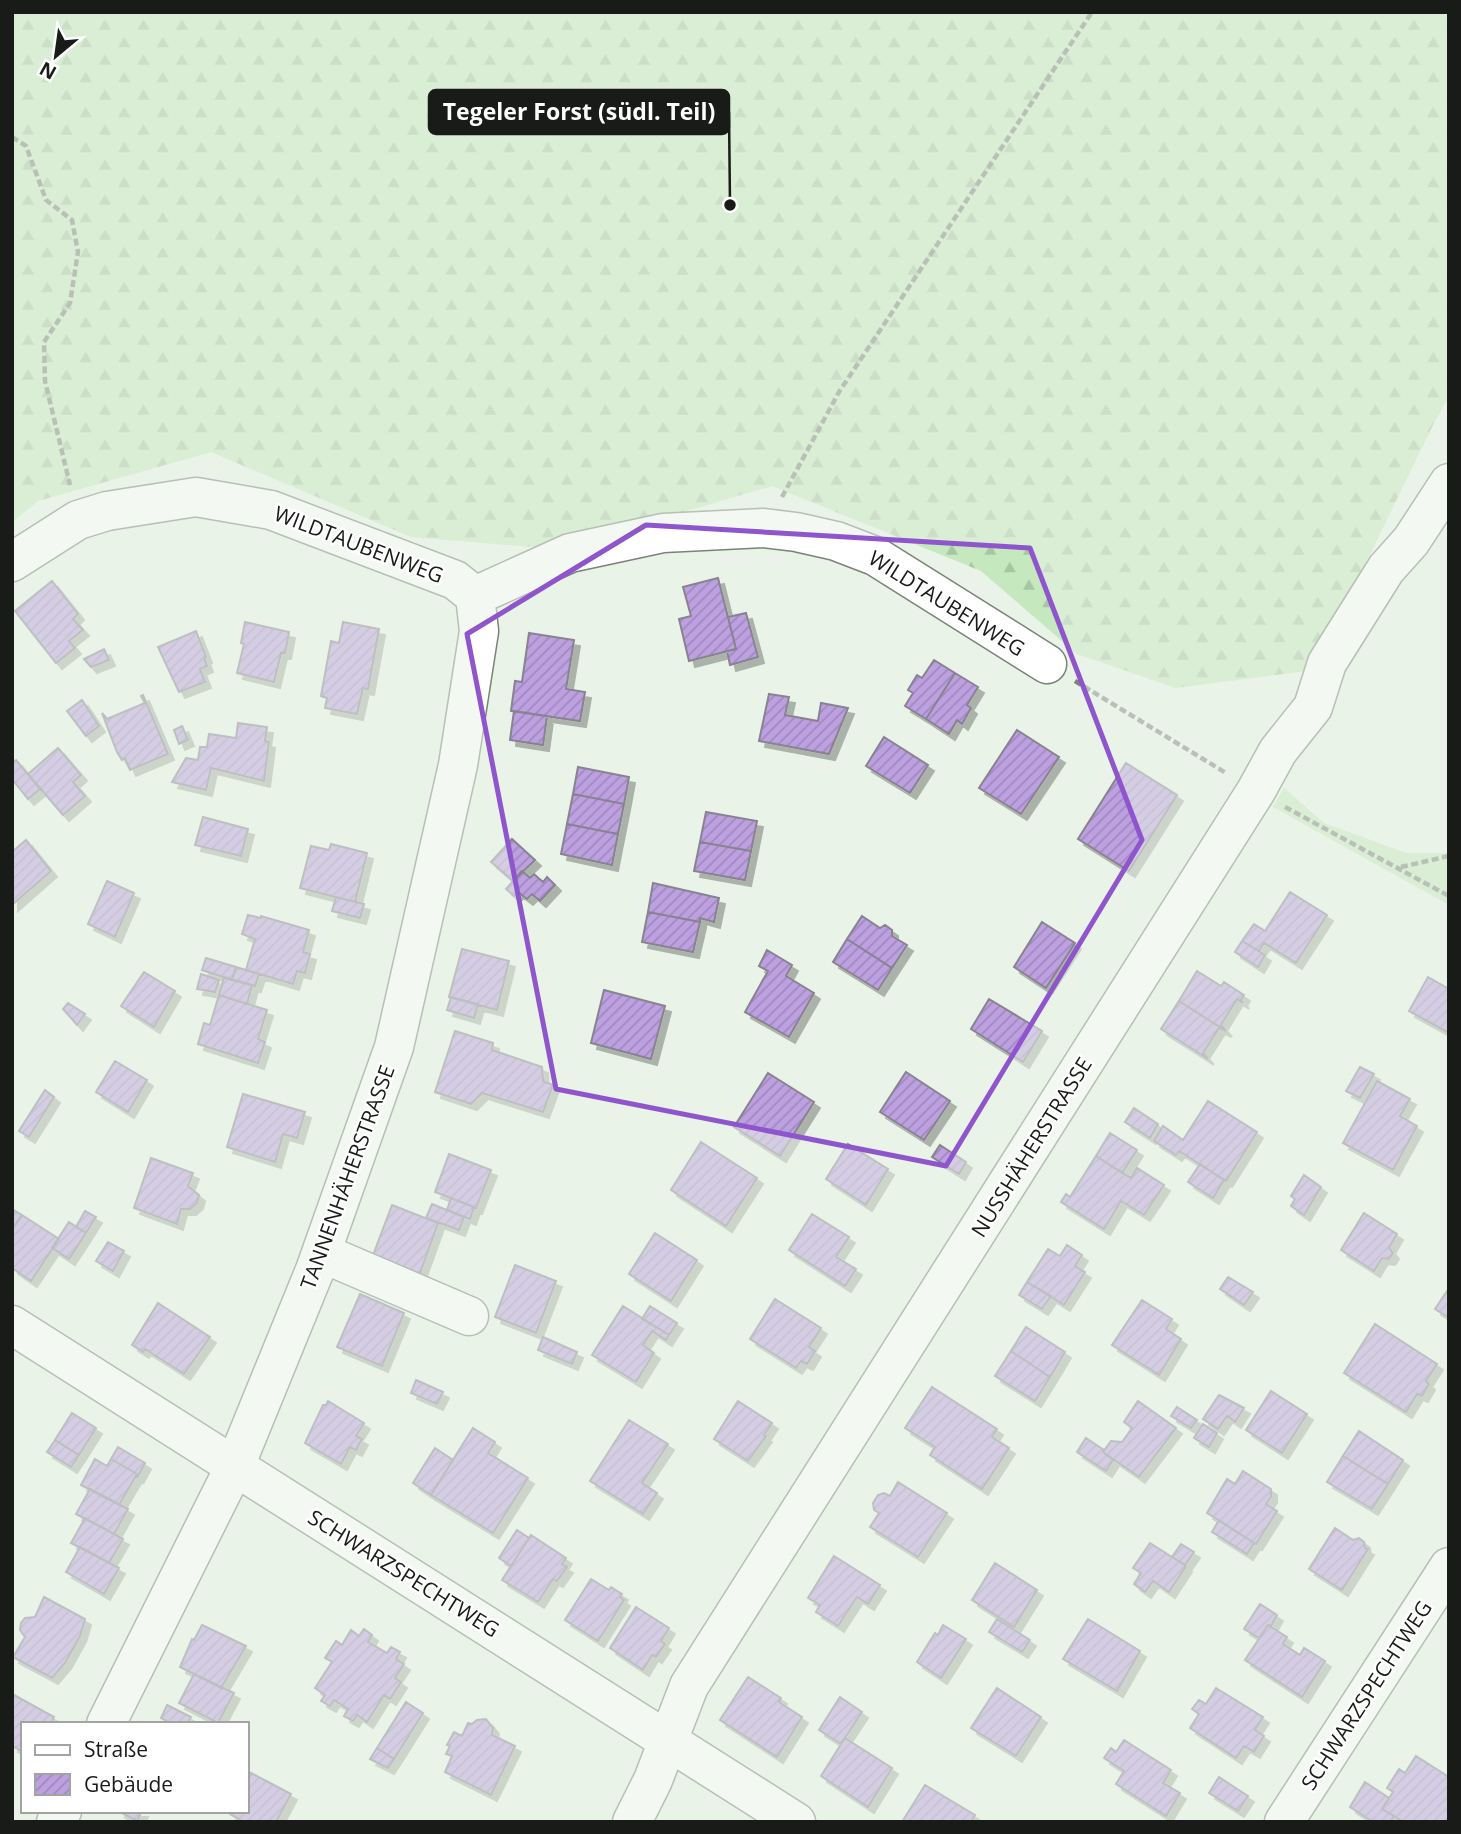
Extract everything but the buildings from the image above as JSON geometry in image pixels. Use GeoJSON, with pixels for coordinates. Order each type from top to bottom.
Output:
{"type":"FeatureCollection","features":[{"type":"Feature","properties":{"kind":"street","name":"NUSSHÄHERSTRASSE"},"geometry":{"type":"LineString","coordinates":[[632,1822],[653,1780],[689,1685],[1256,791],[1278,751],[1313,707],[1327,663],[1386,569],[1411,541],[1449,483]]}},
{"type":"Feature","properties":{"kind":"street","name":"WILDTAUBENWEG"},"geometry":{"type":"LineString","coordinates":[[12,562],[78,520],[107,511],[196,497],[271,510],[455,580],[475,596],[570,554],[663,533],[764,528],[836,541],[875,556],[1047,664]]}},
{"type":"Feature","properties":{"kind":"street","name":"TANNENHÄHERSTRASSE"},"geometry":{"type":"LineString","coordinates":[[107,1722],[235,1466],[321,1253],[394,1047],[458,765],[480,631],[475,596]]}},
{"type":"Feature","properties":{"kind":"street"},"geometry":{"type":"LineString","coordinates":[[321,1253],[469,1316]]}},
{"type":"Feature","properties":{"kind":"street","name":"SCHWARZSPECHTWEG"},"geometry":{"type":"LineString","coordinates":[[12,1325],[796,1822]]}},
{"type":"Feature","properties":{"kind":"street","name":"SCHWARZSPECHTWEG"},"geometry":{"type":"LineString","coordinates":[[1284,1822],[1449,1567]]}},
{"type":"Feature","properties":{"kind":"path"},"geometry":{"type":"LineString","coordinates":[[764,528],[839,392],[1092,12]]}},
{"type":"Feature","properties":{"kind":"path"},"geometry":{"type":"LineString","coordinates":[[12,137],[26,146],[46,200],[72,220],[78,252],[70,303],[44,342],[45,381],[78,520]]}},
{"type":"Feature","properties":{"kind":"path"},"geometry":{"type":"LineString","coordinates":[[1400,867],[1449,856]]}},
{"type":"Feature","properties":{"kind":"highlighted area"},"geometry":{"type":"Polygon","coordinates":[[[646,525],[1030,548],[1142,840],[946,1166],[556,1089],[467,634],[646,525]]]}},
{"type":"Feature","properties":{"kind":"green space"},"geometry":{"type":"Polygon","coordinates":[[[12,12],[1449,12],[1449,397],[1336,624],[1306,671],[1176,688],[1077,654],[981,571],[772,486],[557,549],[411,537],[211,452],[38,501],[12,522],[12,12]]]}},
{"type":"Feature","properties":{"kind":"green space"},"geometry":{"type":"Polygon","coordinates":[[[1284,788],[1324,823],[1406,853],[1449,853],[1449,905],[1273,807],[1284,788]]]}},
{"type":"Feature","properties":{"kind":"place","name":"Tegeler Forst (südl. Teil)"},"geometry":{"type":"Point","coordinates":[730,205]}}]}
